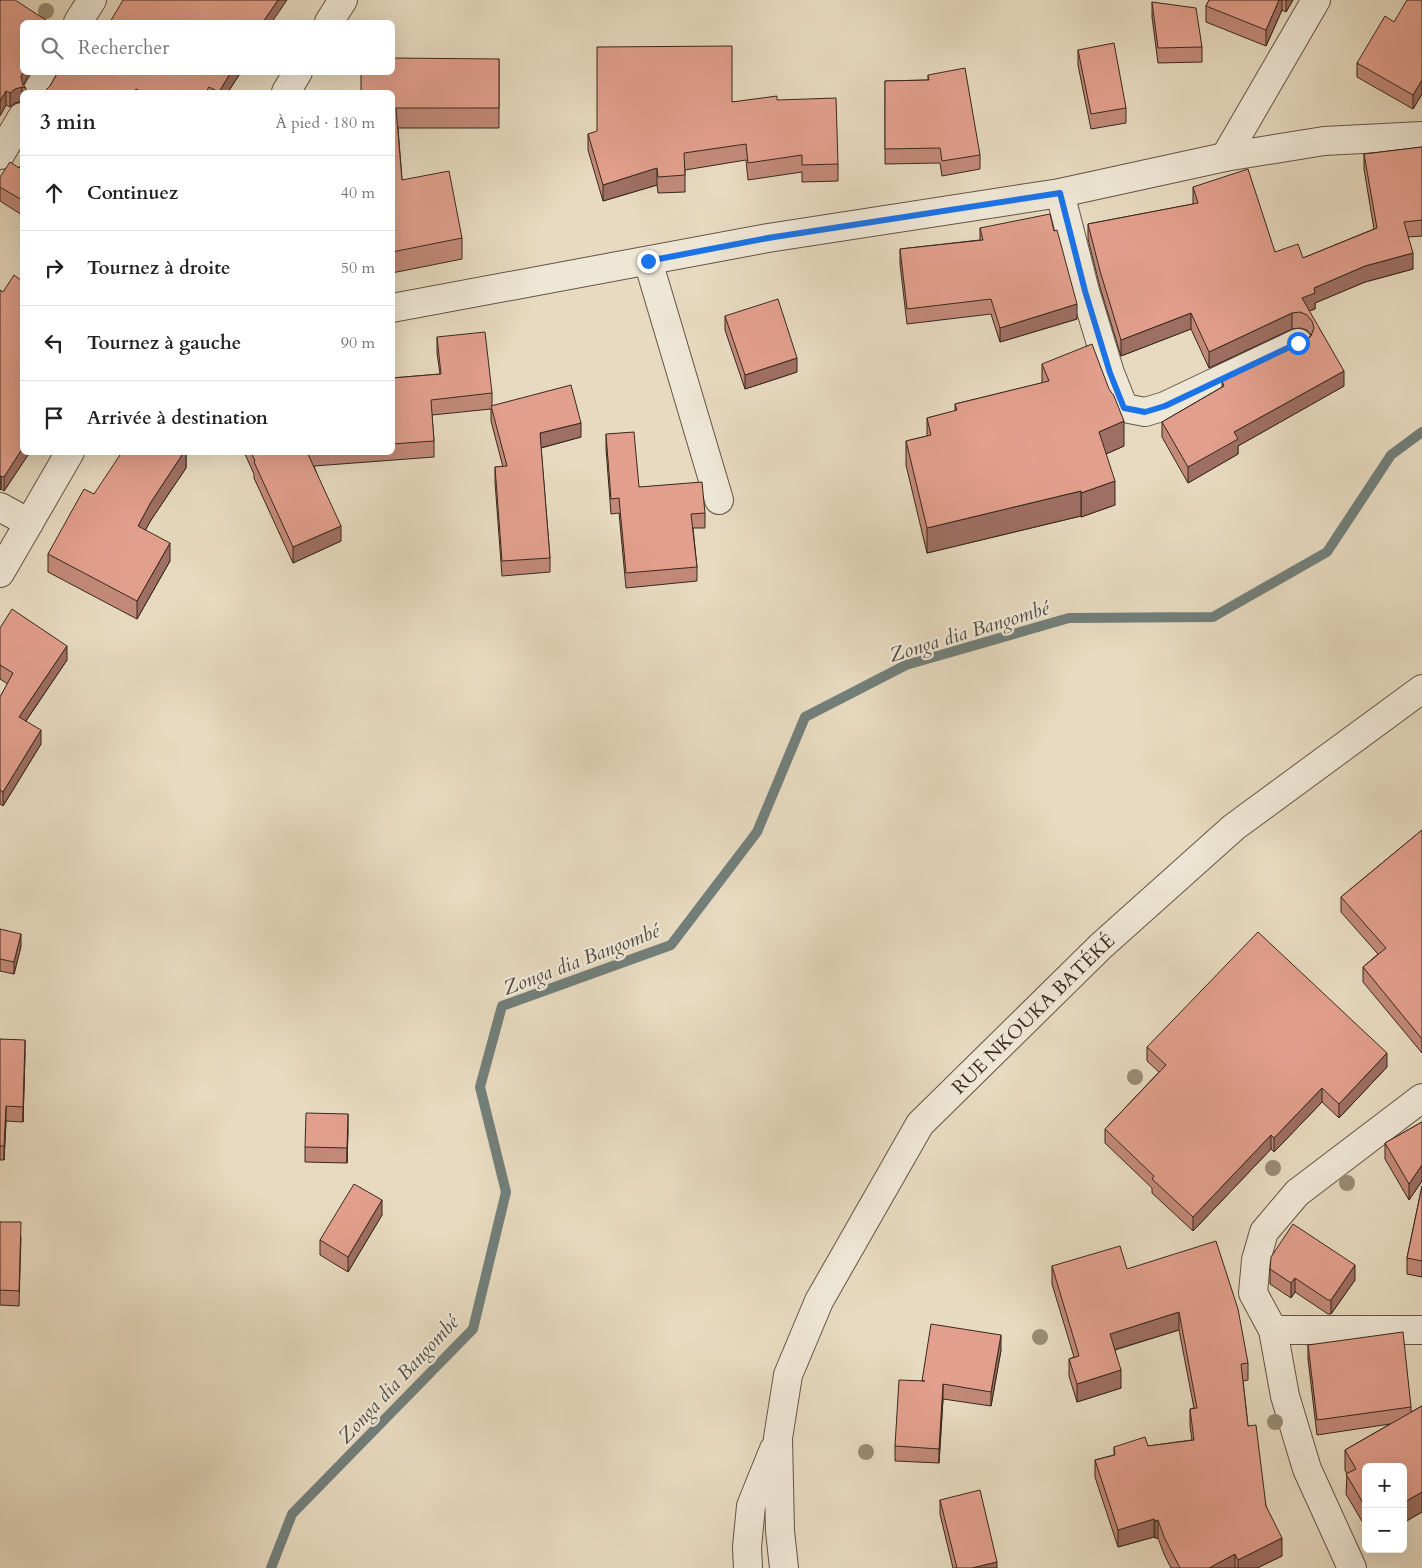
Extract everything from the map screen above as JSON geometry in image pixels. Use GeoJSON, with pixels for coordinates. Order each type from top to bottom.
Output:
{"type":"FeatureCollection","features":[{"type":"Feature","properties":{"kind":"street"},"geometry":{"type":"LineString","coordinates":[[79,20],[92,0]]}},
{"type":"Feature","properties":{"kind":"street"},"geometry":{"type":"LineString","coordinates":[[330,20],[343,0]]}},
{"type":"Feature","properties":{"kind":"street"},"geometry":{"type":"LineString","coordinates":[[1225,157],[1316,0]]}},
{"type":"Feature","properties":{"kind":"street"},"geometry":{"type":"LineString","coordinates":[[38,90],[47,75]]}},
{"type":"Feature","properties":{"kind":"street"},"geometry":{"type":"LineString","coordinates":[[287,90],[296,75]]}},
{"type":"Feature","properties":{"kind":"street"},"geometry":{"type":"LineString","coordinates":[[0,155],[20,120]]}},
{"type":"Feature","properties":{"kind":"street"},"geometry":{"type":"LineString","coordinates":[[395,307],[768,238],[1060,193],[1225,157],[1324,141],[1422,136]]}},
{"type":"Feature","properties":{"kind":"street"},"geometry":{"type":"LineString","coordinates":[[1060,193],[1085,291],[1110,373],[1124,408],[1145,412],[1165,406],[1298,343]]}},
{"type":"Feature","properties":{"kind":"street"},"geometry":{"type":"LineString","coordinates":[[648,261],[720,500]]}},
{"type":"Feature","properties":{"kind":"street"},"geometry":{"type":"LineString","coordinates":[[0,573],[68,455]]}},
{"type":"Feature","properties":{"kind":"street"},"geometry":{"type":"LineString","coordinates":[[0,507],[29,523]]}},
{"type":"Feature","properties":{"kind":"street","name":"RUE NKOUKA BATÉKÉ"},"geometry":{"type":"LineString","coordinates":[[784,1568],[780,1531],[778,1438],[788,1375],[819,1301],[920,1124],[1101,946],[1234,827],[1422,689]]}},
{"type":"Feature","properties":{"kind":"street"},"geometry":{"type":"LineString","coordinates":[[1352,1568],[1307,1469],[1286,1396],[1273,1330],[1254,1293],[1256,1260],[1264,1232],[1297,1193],[1422,1098]]}},
{"type":"Feature","properties":{"kind":"street"},"geometry":{"type":"LineString","coordinates":[[1273,1330],[1422,1330]]}},
{"type":"Feature","properties":{"kind":"street","name":"RUE NKOUKA BATÉKÉ"},"geometry":{"type":"LineString","coordinates":[[748,1568],[747,1547],[751,1506],[778,1438]]}},
{"type":"Feature","properties":{"kind":"building"},"geometry":{"type":"Polygon","coordinates":[[[0,0],[15,0],[46,20],[20,20],[20,75],[22,75],[23,85],[26,88],[15,89],[10,93],[6,91],[0,101],[0,0]]]}},
{"type":"Feature","properties":{"kind":"building"},"geometry":{"type":"Polygon","coordinates":[[[123,0],[278,0],[264,20],[111,20],[123,0]]]}},
{"type":"Feature","properties":{"kind":"building"},"geometry":{"type":"Polygon","coordinates":[[[1209,0],[1279,0],[1266,30],[1206,6],[1209,0]]]}},
{"type":"Feature","properties":{"kind":"building"},"geometry":{"type":"Polygon","coordinates":[[[1407,0],[1422,0],[1422,80],[1413,95],[1357,63],[1385,16],[1394,22],[1407,0]]]}},
{"type":"Feature","properties":{"kind":"building"},"geometry":{"type":"Polygon","coordinates":[[[1152,2],[1196,8],[1202,47],[1158,48],[1152,2]]]}},
{"type":"Feature","properties":{"kind":"building"},"geometry":{"type":"Polygon","coordinates":[[[1114,43],[1126,108],[1091,114],[1078,50],[1114,43]]]}},
{"type":"Feature","properties":{"kind":"building"},"geometry":{"type":"Polygon","coordinates":[[[732,46],[732,102],[777,96],[777,100],[836,98],[838,164],[802,165],[802,155],[748,163],[746,144],[684,153],[685,175],[658,177],[657,168],[603,185],[588,134],[597,131],[597,47],[732,46]]]}},
{"type":"Feature","properties":{"kind":"building"},"geometry":{"type":"Polygon","coordinates":[[[395,58],[499,59],[499,108],[396,108],[402,180],[449,171],[462,238],[395,251],[395,90],[361,90],[361,75],[395,75],[395,58]]]}},
{"type":"Feature","properties":{"kind":"building"},"geometry":{"type":"Polygon","coordinates":[[[965,68],[980,155],[942,161],[940,148],[885,149],[885,81],[929,80],[928,75],[965,68]]]}},
{"type":"Feature","properties":{"kind":"building"},"geometry":{"type":"Polygon","coordinates":[[[56,75],[229,75],[220,90],[209,87],[207,90],[46,90],[56,75]]]}},
{"type":"Feature","properties":{"kind":"building"},"geometry":{"type":"Polygon","coordinates":[[[1422,147],[1422,220],[1404,222],[1413,253],[1365,266],[1314,288],[1315,293],[1302,298],[1344,371],[1234,432],[1238,439],[1188,467],[1162,422],[1224,386],[1222,381],[1305,342],[1311,336],[1314,328],[1312,321],[1307,315],[1300,312],[1292,313],[1209,352],[1191,313],[1121,340],[1088,224],[1198,203],[1193,187],[1248,169],[1275,252],[1298,244],[1303,258],[1377,228],[1364,154],[1422,147]]]}},
{"type":"Feature","properties":{"kind":"building"},"geometry":{"type":"Polygon","coordinates":[[[10,162],[19,168],[20,166],[20,199],[0,187],[0,177],[10,162]]]}},
{"type":"Feature","properties":{"kind":"building"},"geometry":{"type":"Polygon","coordinates":[[[1050,214],[1054,231],[1057,230],[1077,304],[1000,328],[991,299],[907,309],[900,249],[983,240],[980,228],[1050,214]]]}},
{"type":"Feature","properties":{"kind":"building"},"geometry":{"type":"Polygon","coordinates":[[[14,275],[20,280],[20,452],[4,477],[0,476],[0,290],[3,292],[14,275]]]}},
{"type":"Feature","properties":{"kind":"building"},"geometry":{"type":"Polygon","coordinates":[[[778,299],[797,358],[745,375],[725,316],[778,299]]]}},
{"type":"Feature","properties":{"kind":"building"},"geometry":{"type":"Polygon","coordinates":[[[485,332],[492,393],[431,400],[434,441],[395,444],[395,378],[441,374],[437,337],[485,332]]]}},
{"type":"Feature","properties":{"kind":"building"},"geometry":{"type":"Polygon","coordinates":[[[1092,344],[1109,389],[1114,396],[1124,421],[1099,432],[1115,481],[1081,493],[1081,491],[927,528],[906,441],[931,435],[927,418],[957,410],[955,404],[1049,381],[1042,364],[1092,344]]]}},
{"type":"Feature","properties":{"kind":"building"},"geometry":{"type":"Polygon","coordinates":[[[571,385],[581,423],[540,433],[550,558],[502,561],[495,467],[507,466],[491,406],[571,385]]]}},
{"type":"Feature","properties":{"kind":"building"},"geometry":{"type":"Polygon","coordinates":[[[634,432],[639,487],[702,482],[705,513],[691,514],[697,567],[626,573],[619,498],[611,499],[606,434],[634,432]]]}},
{"type":"Feature","properties":{"kind":"building"},"geometry":{"type":"Polygon","coordinates":[[[120,455],[182,455],[151,502],[138,526],[170,543],[137,601],[48,554],[84,489],[94,494],[120,455]]]}},
{"type":"Feature","properties":{"kind":"building"},"geometry":{"type":"Polygon","coordinates":[[[252,455],[308,455],[341,526],[293,547],[252,455]]]}},
{"type":"Feature","properties":{"kind":"building"},"geometry":{"type":"Polygon","coordinates":[[[12,609],[67,646],[19,717],[41,730],[3,792],[0,790],[0,697],[13,673],[0,665],[0,628],[12,609]]]}},
{"type":"Feature","properties":{"kind":"building"},"geometry":{"type":"Polygon","coordinates":[[[1422,830],[1422,1039],[1363,967],[1386,948],[1341,897],[1422,830]]]}},
{"type":"Feature","properties":{"kind":"building"},"geometry":{"type":"Polygon","coordinates":[[[0,929],[21,934],[14,962],[0,959],[0,929]]]}},
{"type":"Feature","properties":{"kind":"building"},"geometry":{"type":"Polygon","coordinates":[[[1258,932],[1387,1053],[1339,1104],[1322,1088],[1274,1138],[1271,1135],[1193,1217],[1152,1179],[1154,1176],[1105,1129],[1166,1065],[1147,1047],[1258,932]]]}},
{"type":"Feature","properties":{"kind":"building"},"geometry":{"type":"Polygon","coordinates":[[[0,1039],[25,1040],[23,1107],[6,1106],[4,1146],[0,1146],[0,1039]]]}},
{"type":"Feature","properties":{"kind":"building"},"geometry":{"type":"Polygon","coordinates":[[[306,1113],[348,1114],[347,1148],[305,1147],[306,1113]]]}},
{"type":"Feature","properties":{"kind":"building"},"geometry":{"type":"Polygon","coordinates":[[[1422,1122],[1422,1165],[1409,1184],[1385,1143],[1422,1122]]]}},
{"type":"Feature","properties":{"kind":"building"},"geometry":{"type":"Polygon","coordinates":[[[354,1184],[382,1200],[348,1257],[320,1240],[354,1184]]]}},
{"type":"Feature","properties":{"kind":"building"},"geometry":{"type":"Polygon","coordinates":[[[1422,1186],[1422,1261],[1407,1258],[1422,1186]]]}},
{"type":"Feature","properties":{"kind":"building"},"geometry":{"type":"Polygon","coordinates":[[[0,1222],[21,1222],[19,1291],[0,1290],[0,1222]]]}},
{"type":"Feature","properties":{"kind":"building"},"geometry":{"type":"Polygon","coordinates":[[[1293,1224],[1355,1265],[1331,1300],[1328,1300],[1295,1278],[1291,1283],[1270,1269],[1271,1257],[1293,1224]]]}},
{"type":"Feature","properties":{"kind":"building"},"geometry":{"type":"Polygon","coordinates":[[[1216,1241],[1238,1309],[1248,1363],[1241,1364],[1248,1426],[1256,1425],[1266,1506],[1282,1538],[1238,1560],[1235,1554],[1209,1568],[1180,1568],[1164,1537],[1158,1520],[1155,1521],[1154,1519],[1118,1530],[1095,1460],[1115,1455],[1114,1447],[1145,1437],[1148,1446],[1194,1440],[1190,1409],[1197,1408],[1179,1312],[1110,1334],[1121,1370],[1077,1384],[1069,1359],[1079,1356],[1052,1266],[1120,1246],[1127,1269],[1216,1241]]]}},
{"type":"Feature","properties":{"kind":"building"},"geometry":{"type":"Polygon","coordinates":[[[931,1324],[1001,1335],[991,1392],[943,1384],[939,1449],[895,1446],[899,1380],[922,1381],[931,1324]]]}},
{"type":"Feature","properties":{"kind":"building"},"geometry":{"type":"Polygon","coordinates":[[[1403,1332],[1411,1407],[1317,1420],[1308,1345],[1403,1332]]]}},
{"type":"Feature","properties":{"kind":"building"},"geometry":{"type":"Polygon","coordinates":[[[1422,1406],[1422,1492],[1407,1501],[1407,1463],[1362,1463],[1362,1501],[1346,1474],[1356,1469],[1345,1450],[1422,1406]]]}},
{"type":"Feature","properties":{"kind":"building"},"geometry":{"type":"Polygon","coordinates":[[[980,1490],[997,1562],[972,1568],[957,1568],[940,1500],[980,1490]]]}},
{"type":"Feature","properties":{"kind":"waterway","name":"Zonga dia Bangombé"},"geometry":{"type":"LineString","coordinates":[[271,1568],[292,1514],[473,1329],[506,1192],[480,1087],[502,1006],[671,945],[757,832],[805,717],[906,665],[1069,618],[1213,617],[1327,552],[1391,455],[1422,432]]}},
{"type":"Feature","properties":{"kind":"route"},"geometry":{"type":"LineString","coordinates":[[648,261],[768,238],[1060,193],[1085,291],[1110,373],[1124,408],[1145,412],[1165,406],[1298,343]]}}]}
